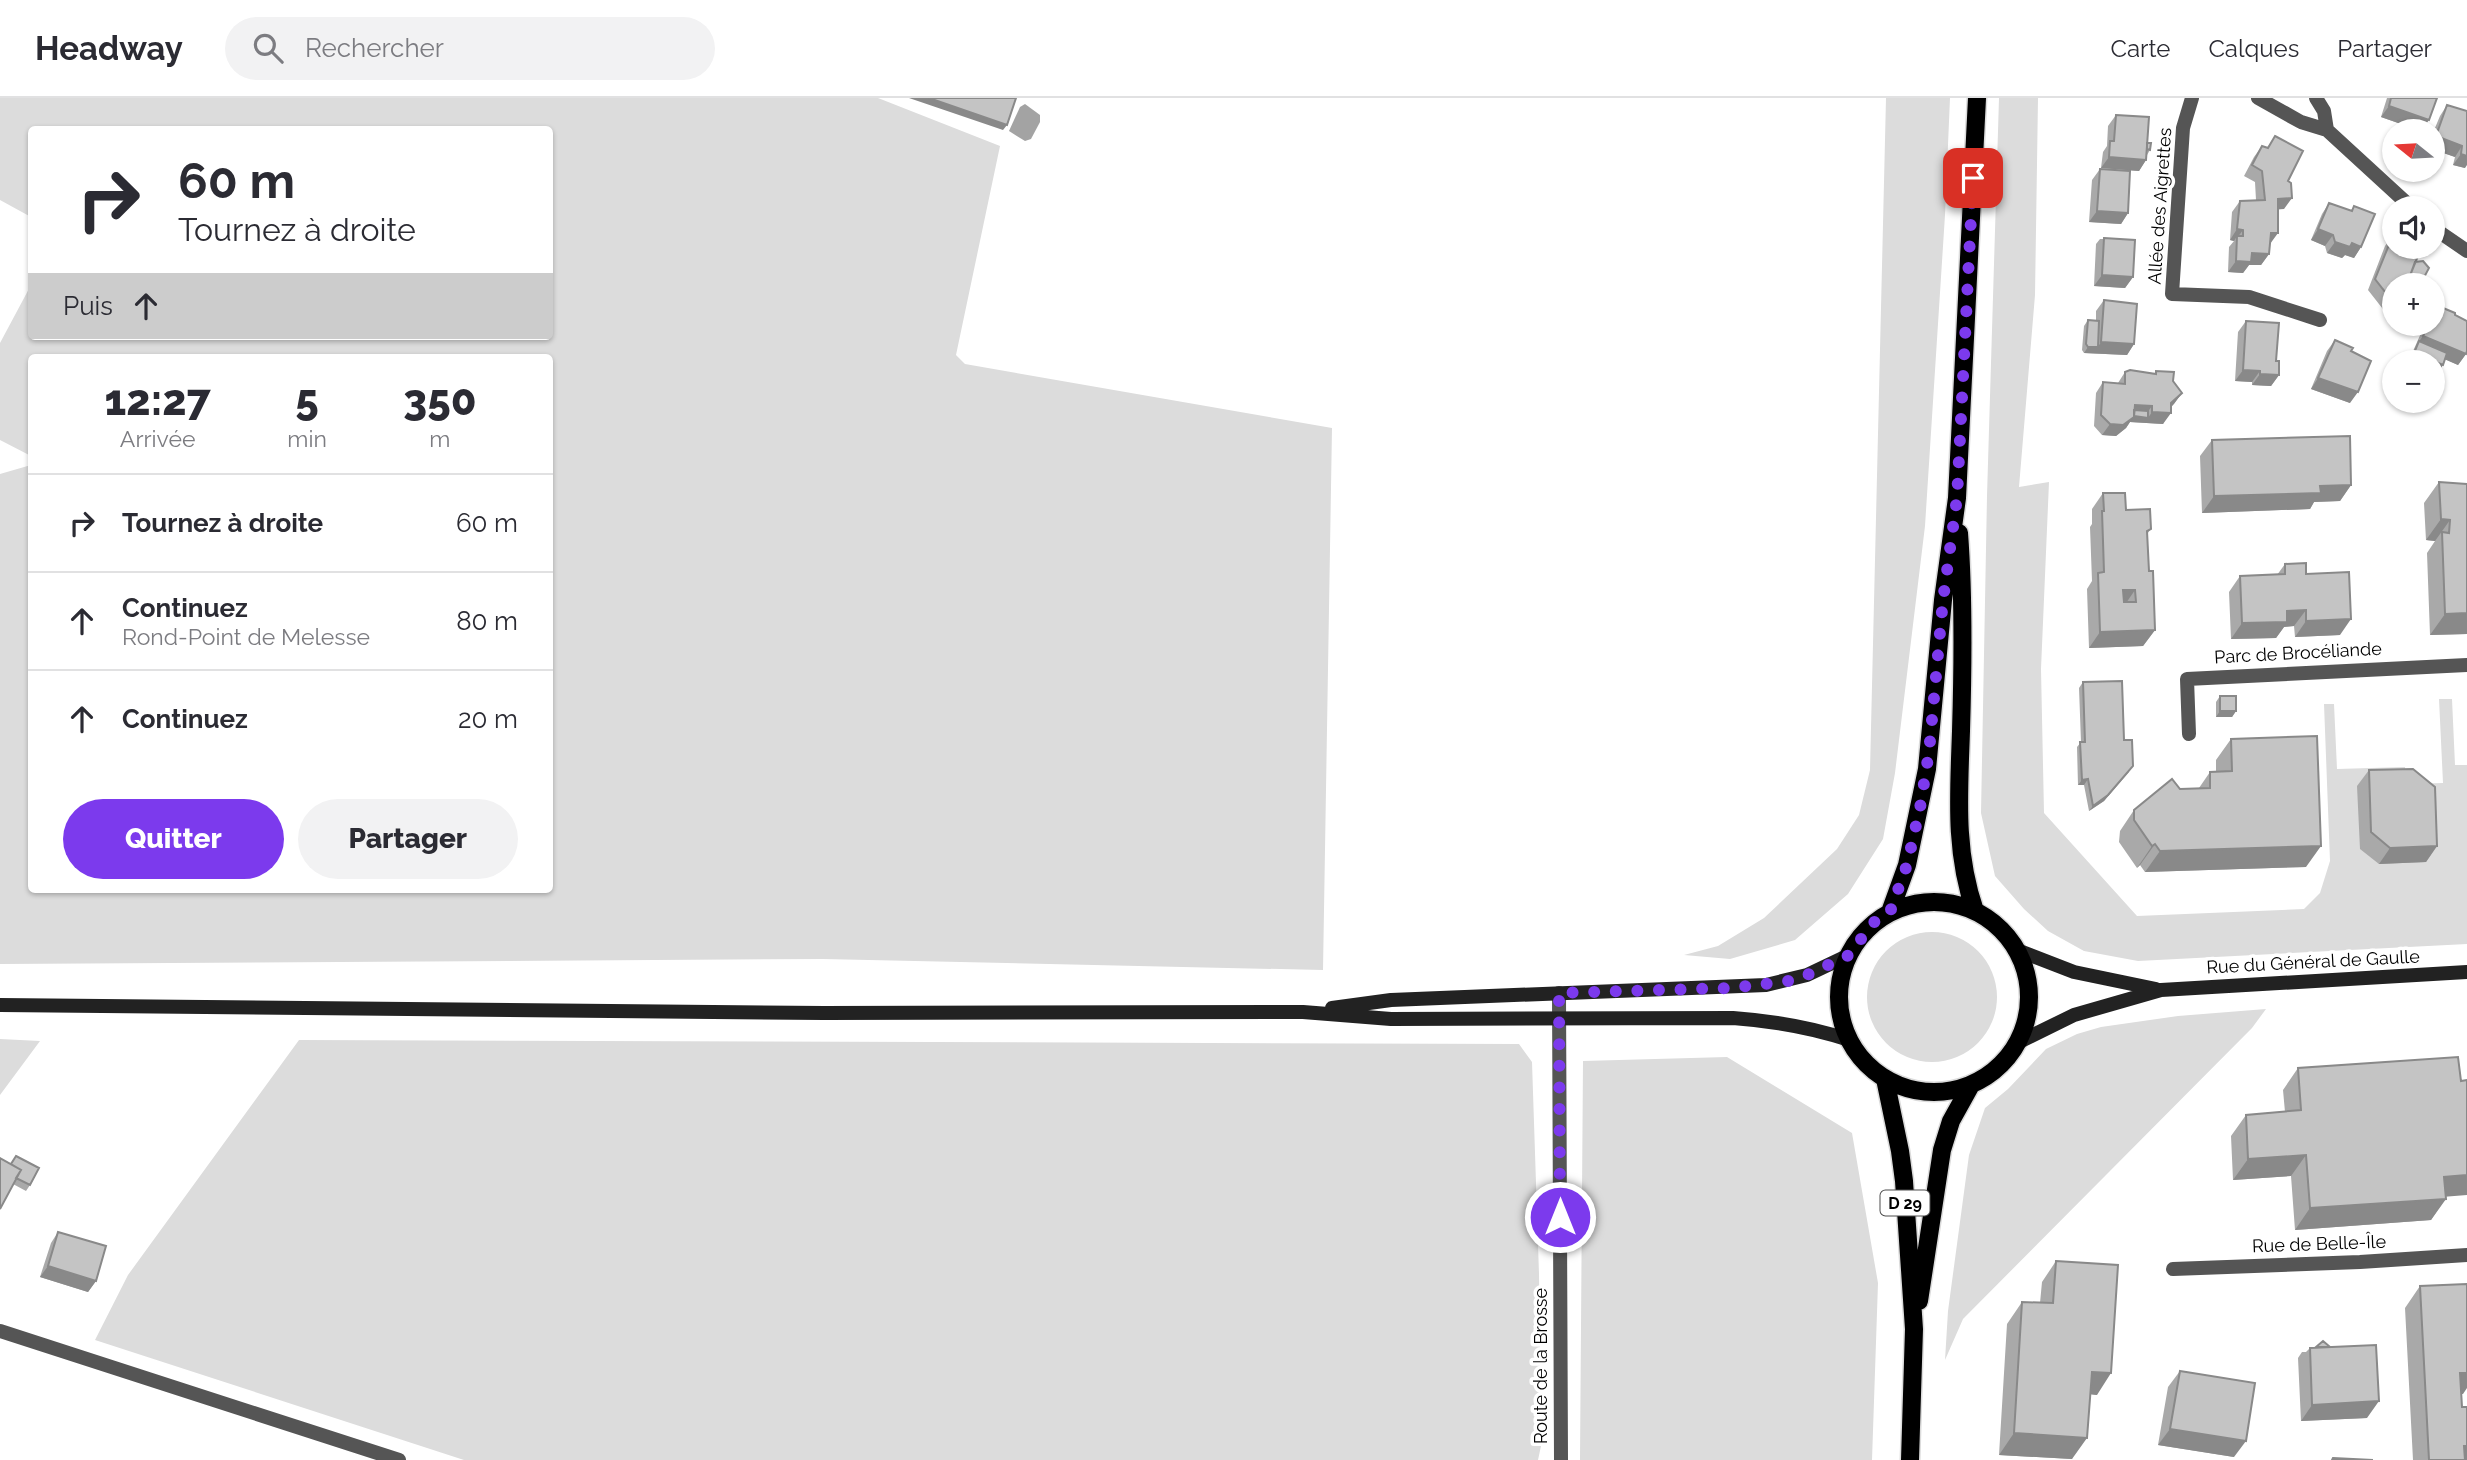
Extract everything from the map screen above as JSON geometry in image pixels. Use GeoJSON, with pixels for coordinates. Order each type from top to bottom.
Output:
{"type":"FeatureCollection","features":[{"type":"Feature","properties":{"kind":"main road"},"geometry":{"type":"LineString","coordinates":[[1890,912],[1907,865],[1925,782],[1943,600],[1957,498],[1977,98]]}},
{"type":"Feature","properties":{"kind":"main road"},"geometry":{"type":"LineString","coordinates":[[1957,498],[1964,598],[1959,835],[1962,866],[1975,911]]}},
{"type":"Feature","properties":{"kind":"main road"},"geometry":{"type":"LineString","coordinates":[[1911,904],[1954,904],[1975,911],[1999,928],[2017,950],[2026,972],[2029,996],[2027,1019],[2019,1042],[1998,1067],[1971,1085],[1927,1093],[1905,1088],[1885,1079],[1864,1062],[1849,1040],[1841,1020],[1841,976],[1849,955],[1873,923],[1890,912],[1911,904]]}},
{"type":"Feature","properties":{"kind":"main road","name":"Rue du Général de Gaulle"},"geometry":{"type":"LineString","coordinates":[[2017,950],[2074,972],[2161,990]]}},
{"type":"Feature","properties":{"kind":"main road"},"geometry":{"type":"LineString","coordinates":[[1303,1012],[1391,1000],[1766,985],[1807,975],[1849,955]]}},
{"type":"Feature","properties":{"kind":"main road","name":"Rue du Général de Gaulle"},"geometry":{"type":"LineString","coordinates":[[2019,1042],[2074,1015],[2161,990],[2467,972]]}},
{"type":"Feature","properties":{"kind":"main road"},"geometry":{"type":"LineString","coordinates":[[0,1005],[824,1013],[1303,1012],[1391,1018],[1559,1020],[1733,1018],[1768,1020],[1849,1040]]}},
{"type":"Feature","properties":{"kind":"main road","name":"D 29"},"geometry":{"type":"LineString","coordinates":[[1885,1079],[1904,1181],[1914,1329],[1910,1460]]}},
{"type":"Feature","properties":{"kind":"main road","name":"D 29"},"geometry":{"type":"LineString","coordinates":[[1914,1329],[1942,1150],[1951,1121],[1971,1085]]}},
{"type":"Feature","properties":{"kind":"street","name":"Allée des Aigrettes"},"geometry":{"type":"LineString","coordinates":[[2192,98],[2183,128],[2172,294],[2249,297],[2320,320]]}},
{"type":"Feature","properties":{"kind":"street"},"geometry":{"type":"LineString","coordinates":[[2258,98],[2301,122],[2327,130],[2399,196]]}},
{"type":"Feature","properties":{"kind":"street"},"geometry":{"type":"LineString","coordinates":[[2316,98],[2324,111],[2327,130]]}},
{"type":"Feature","properties":{"kind":"street"},"geometry":{"type":"LineString","coordinates":[[2445,235],[2467,251]]}},
{"type":"Feature","properties":{"kind":"street","name":"Parc de Brocéliande"},"geometry":{"type":"LineString","coordinates":[[2189,734],[2187,679],[2467,665]]}},
{"type":"Feature","properties":{"kind":"street","name":"Route de la Brosse"},"geometry":{"type":"LineString","coordinates":[[1559,993],[1561,1460]]}},
{"type":"Feature","properties":{"kind":"street","name":"Rue de Belle-Île"},"geometry":{"type":"LineString","coordinates":[[2174,1269],[2467,1255]]}},
{"type":"Feature","properties":{"kind":"street"},"geometry":{"type":"LineString","coordinates":[[0,1331],[399,1460]]}},
{"type":"Feature","properties":{"kind":"shaded area"},"geometry":{"type":"Polygon","coordinates":[[[0,98],[878,98],[1000,146],[956,355],[965,364],[1332,428],[1323,970],[823,959],[0,964],[0,474],[28,466],[28,893],[553,893],[553,354],[28,354],[28,454],[0,440],[0,343],[28,291],[28,340],[553,340],[553,126],[28,126],[28,215],[0,200],[0,98]]]}},
{"type":"Feature","properties":{"kind":"shaded area"},"geometry":{"type":"Polygon","coordinates":[[[1886,98],[1950,98],[1925,526],[1895,773],[1883,839],[1848,894],[1795,940],[1730,959],[1684,955],[1718,946],[1764,918],[1837,849],[1859,815],[1870,770],[1886,98]]]}},
{"type":"Feature","properties":{"kind":"shaded area"},"geometry":{"type":"Polygon","coordinates":[[[1999,98],[2038,98],[2035,295],[2019,487],[2049,482],[2041,669],[2044,813],[2137,916],[2304,909],[2320,893],[2330,861],[2324,704],[2334,704],[2337,769],[2405,767],[2406,784],[2443,783],[2439,699],[2452,699],[2455,765],[2467,765],[2467,944],[2138,961],[2084,951],[2048,931],[1995,876],[1981,813],[1999,98]]]}},
{"type":"Feature","properties":{"kind":"shaded area"},"geometry":{"type":"Polygon","coordinates":[[[1025,104],[1040,115],[1040,122],[1031,139],[1025,141],[1009,131],[1020,107],[1025,104]]]}},
{"type":"Feature","properties":{"kind":"shaded area"},"geometry":{"type":"Polygon","coordinates":[[[1932,932],[1957,937],[1978,951],[1992,972],[1997,997],[1992,1022],[1978,1043],[1957,1057],[1932,1062],[1907,1057],[1886,1043],[1872,1022],[1867,997],[1872,972],[1886,951],[1907,937],[1932,932]]]}},
{"type":"Feature","properties":{"kind":"shaded area"},"geometry":{"type":"Polygon","coordinates":[[[2266,1009],[2252,1028],[1963,1319],[1945,1360],[1948,1311],[1969,1155],[1985,1108],[2008,1089],[2046,1049],[2077,1034],[2101,1027],[2178,1016],[2266,1009]]]}},
{"type":"Feature","properties":{"kind":"shaded area"},"geometry":{"type":"Polygon","coordinates":[[[0,1039],[40,1041],[0,1095],[0,1039]]]}},
{"type":"Feature","properties":{"kind":"shaded area"},"geometry":{"type":"Polygon","coordinates":[[[299,1040],[1519,1044],[1532,1062],[1539,1274],[1541,1446],[1538,1460],[464,1460],[95,1340],[128,1275],[299,1040]]]}},
{"type":"Feature","properties":{"kind":"shaded area"},"geometry":{"type":"Polygon","coordinates":[[[1727,1057],[1852,1133],[1878,1283],[1872,1460],[1580,1460],[1583,1061],[1727,1057]]]}},
{"type":"Feature","properties":{"kind":"building"},"geometry":{"type":"Polygon","coordinates":[[[929,98],[1016,98],[1007,125],[929,98]]]}},
{"type":"Feature","properties":{"kind":"building"},"geometry":{"type":"Polygon","coordinates":[[[2391,98],[2437,98],[2429,119],[2389,106],[2391,98]]]}},
{"type":"Feature","properties":{"kind":"building"},"geometry":{"type":"Polygon","coordinates":[[[2447,105],[2467,111],[2467,156],[2461,154],[2462,146],[2445,139],[2445,119],[2442,119],[2447,105]]]}},
{"type":"Feature","properties":{"kind":"building"},"geometry":{"type":"Polygon","coordinates":[[[2116,115],[2149,117],[2146,160],[2109,157],[2110,141],[2114,141],[2116,115]]]}},
{"type":"Feature","properties":{"kind":"building"},"geometry":{"type":"Polygon","coordinates":[[[2275,136],[2303,151],[2288,181],[2291,183],[2292,198],[2278,199],[2278,233],[2271,233],[2269,254],[2252,253],[2251,262],[2236,261],[2237,236],[2243,236],[2243,230],[2237,229],[2240,201],[2265,200],[2262,171],[2252,165],[2262,146],[2268,148],[2275,136]]]}},
{"type":"Feature","properties":{"kind":"building"},"geometry":{"type":"Polygon","coordinates":[[[2100,169],[2130,171],[2128,213],[2097,211],[2100,169]]]}},
{"type":"Feature","properties":{"kind":"building"},"geometry":{"type":"Polygon","coordinates":[[[2329,203],[2352,211],[2354,206],[2375,214],[2361,247],[2352,243],[2350,247],[2335,242],[2333,235],[2318,229],[2329,203]]]}},
{"type":"Feature","properties":{"kind":"building"},"geometry":{"type":"Polygon","coordinates":[[[2104,238],[2135,240],[2133,277],[2102,275],[2104,238]]]}},
{"type":"Feature","properties":{"kind":"building"},"geometry":{"type":"Polygon","coordinates":[[[2383,259],[2417,259],[2411,273],[2382,273],[2382,288],[2375,279],[2383,259]]]}},
{"type":"Feature","properties":{"kind":"building"},"geometry":{"type":"Polygon","coordinates":[[[2423,261],[2429,268],[2426,273],[2411,273],[2415,262],[2423,261]]]}},
{"type":"Feature","properties":{"kind":"building"},"geometry":{"type":"Polygon","coordinates":[[[2104,300],[2137,304],[2134,344],[2101,342],[2104,300]]]}},
{"type":"Feature","properties":{"kind":"building"},"geometry":{"type":"Polygon","coordinates":[[[2445,309],[2467,321],[2466,354],[2423,336],[2445,336],[2445,309]]]}},
{"type":"Feature","properties":{"kind":"building"},"geometry":{"type":"Polygon","coordinates":[[[2088,320],[2099,321],[2098,347],[2088,347],[2086,344],[2088,320]]]}},
{"type":"Feature","properties":{"kind":"building"},"geometry":{"type":"Polygon","coordinates":[[[2246,321],[2279,323],[2276,361],[2279,361],[2279,375],[2243,370],[2246,321]]]}},
{"type":"Feature","properties":{"kind":"building"},"geometry":{"type":"Polygon","coordinates":[[[2335,340],[2353,348],[2351,351],[2371,361],[2358,392],[2318,378],[2335,340]]]}},
{"type":"Feature","properties":{"kind":"building"},"geometry":{"type":"Polygon","coordinates":[[[2419,341],[2440,350],[2415,350],[2419,341]]]}},
{"type":"Feature","properties":{"kind":"building"},"geometry":{"type":"Polygon","coordinates":[[[2130,370],[2156,374],[2156,371],[2174,372],[2173,381],[2182,393],[2171,403],[2171,413],[2152,412],[2152,406],[2135,405],[2134,417],[2123,425],[2110,424],[2101,415],[2103,382],[2125,384],[2125,372],[2130,370]]]}},
{"type":"Feature","properties":{"kind":"building"},"geometry":{"type":"Polygon","coordinates":[[[2134,410],[2148,411],[2148,418],[2134,416],[2134,410]]]}},
{"type":"Feature","properties":{"kind":"building"},"geometry":{"type":"Polygon","coordinates":[[[2350,436],[2351,485],[2320,486],[2321,493],[2214,496],[2212,440],[2350,436]]]}},
{"type":"Feature","properties":{"kind":"building"},"geometry":{"type":"Polygon","coordinates":[[[2439,482],[2467,484],[2467,613],[2445,614],[2442,532],[2449,533],[2450,520],[2441,519],[2439,482]]]}},
{"type":"Feature","properties":{"kind":"building"},"geometry":{"type":"Polygon","coordinates":[[[2103,493],[2125,493],[2126,510],[2150,509],[2151,529],[2147,531],[2149,571],[2153,571],[2155,630],[2100,632],[2098,573],[2104,572],[2103,493]],[[2123,590],[2124,602],[2136,602],[2135,590],[2123,590]]]}},
{"type":"Feature","properties":{"kind":"building"},"geometry":{"type":"Polygon","coordinates":[[[2306,563],[2306,574],[2349,572],[2351,619],[2306,621],[2306,610],[2287,611],[2287,622],[2242,623],[2240,576],[2285,574],[2285,564],[2306,563]]]}},
{"type":"Feature","properties":{"kind":"building"},"geometry":{"type":"Polygon","coordinates":[[[2122,681],[2124,740],[2132,740],[2133,766],[2108,795],[2093,806],[2088,779],[2082,780],[2080,742],[2085,742],[2083,682],[2122,681]]]}},
{"type":"Feature","properties":{"kind":"building"},"geometry":{"type":"Polygon","coordinates":[[[2220,696],[2236,696],[2236,711],[2220,711],[2220,696]]]}},
{"type":"Feature","properties":{"kind":"building"},"geometry":{"type":"Polygon","coordinates":[[[2317,736],[2321,846],[2160,851],[2155,844],[2152,846],[2134,820],[2134,810],[2172,779],[2180,789],[2210,788],[2210,772],[2232,771],[2231,739],[2317,736]]]}},
{"type":"Feature","properties":{"kind":"building"},"geometry":{"type":"Polygon","coordinates":[[[2413,769],[2435,787],[2437,846],[2390,848],[2371,832],[2369,770],[2413,769]]]}},
{"type":"Feature","properties":{"kind":"building"},"geometry":{"type":"Polygon","coordinates":[[[2458,1057],[2461,1081],[2467,1080],[2467,1175],[2444,1177],[2446,1199],[2310,1208],[2306,1155],[2248,1159],[2246,1115],[2301,1110],[2298,1068],[2458,1057]]]}},
{"type":"Feature","properties":{"kind":"building"},"geometry":{"type":"Polygon","coordinates":[[[16,1156],[39,1168],[30,1185],[16,1178],[21,1170],[11,1164],[16,1156]]]}},
{"type":"Feature","properties":{"kind":"building"},"geometry":{"type":"Polygon","coordinates":[[[0,1158],[21,1170],[0,1209],[0,1158]]]}},
{"type":"Feature","properties":{"kind":"building"},"geometry":{"type":"Polygon","coordinates":[[[58,1232],[106,1246],[96,1281],[48,1266],[58,1232]]]}},
{"type":"Feature","properties":{"kind":"building"},"geometry":{"type":"Polygon","coordinates":[[[2056,1261],[2118,1265],[2111,1373],[2092,1372],[2087,1438],[2014,1433],[2022,1302],[2053,1303],[2056,1261]]]}},
{"type":"Feature","properties":{"kind":"building"},"geometry":{"type":"Polygon","coordinates":[[[2467,1284],[2467,1373],[2460,1373],[2462,1407],[2467,1407],[2465,1460],[2429,1460],[2420,1286],[2467,1284]]]}},
{"type":"Feature","properties":{"kind":"building"},"geometry":{"type":"Polygon","coordinates":[[[2323,1341],[2330,1347],[2316,1347],[2323,1341]]]}},
{"type":"Feature","properties":{"kind":"building"},"geometry":{"type":"Polygon","coordinates":[[[2376,1345],[2379,1401],[2312,1405],[2310,1348],[2376,1345]]]}},
{"type":"Feature","properties":{"kind":"building"},"geometry":{"type":"Polygon","coordinates":[[[2180,1371],[2255,1383],[2246,1441],[2170,1429],[2180,1371]]]}},
{"type":"Feature","properties":{"kind":"building"},"geometry":{"type":"Polygon","coordinates":[[[2333,1458],[2373,1460],[2332,1460],[2333,1458]]]}},
{"type":"Feature","properties":{"kind":"route"},"geometry":{"type":"LineString","coordinates":[[1560,1217],[1559,993],[1732,988],[1788,981],[1829,966],[1849,955],[1873,923],[1890,912],[1899,892],[1927,769],[1943,600],[1957,498],[1973,178]]}}]}
